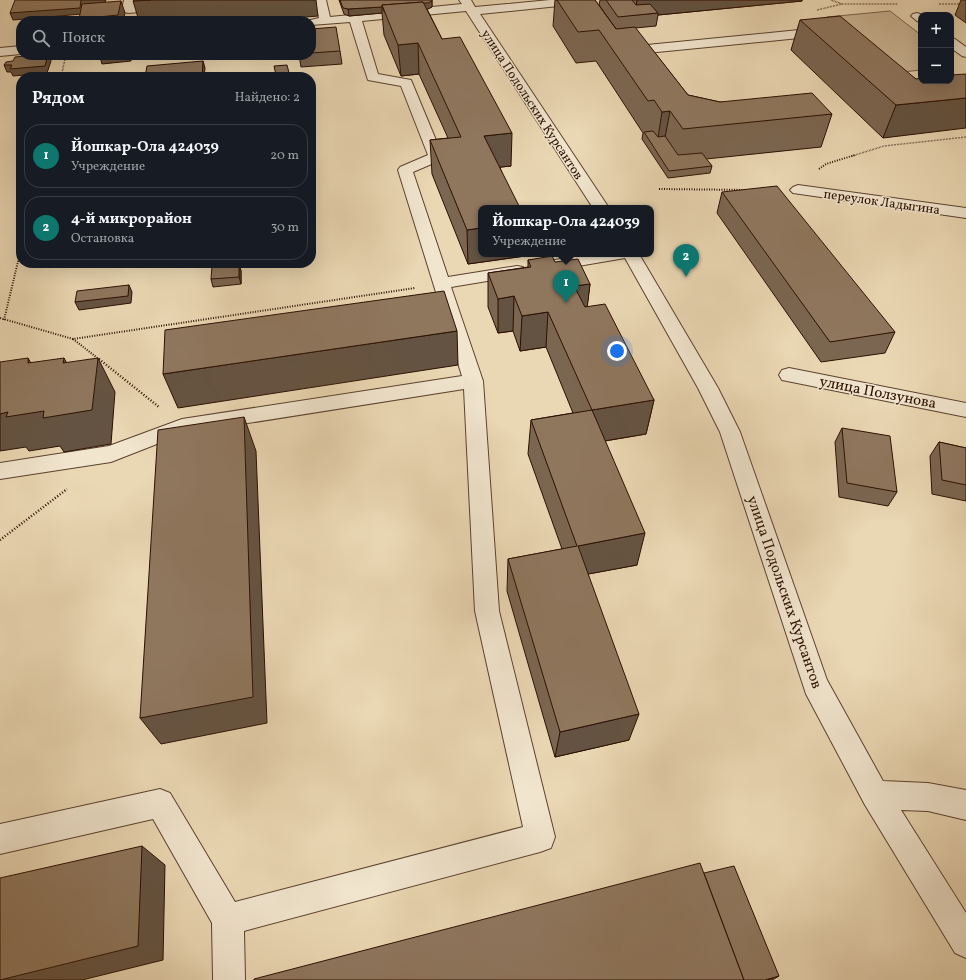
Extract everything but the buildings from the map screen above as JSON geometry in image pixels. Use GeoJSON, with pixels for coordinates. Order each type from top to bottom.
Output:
{"type":"FeatureCollection","features":[{"type":"Feature","properties":{"kind":"street"},"geometry":{"type":"LineString","coordinates":[[130,0],[128,10],[176,6]]}},
{"type":"Feature","properties":{"kind":"street"},"geometry":{"type":"LineString","coordinates":[[320,0],[325,21]]}},
{"type":"Feature","properties":{"kind":"street"},"geometry":{"type":"LineString","coordinates":[[582,0],[611,35],[628,44],[646,49],[809,33],[820,33],[836,37]]}},
{"type":"Feature","properties":{"kind":"street"},"geometry":{"type":"LineString","coordinates":[[316,22],[469,6],[587,0]]}},
{"type":"Feature","properties":{"kind":"street","name":"улица Подольских Курсантов"},"geometry":{"type":"LineString","coordinates":[[469,6],[599,205]]}},
{"type":"Feature","properties":{"kind":"street"},"geometry":{"type":"LineString","coordinates":[[228,920],[540,837],[487,611],[473,381],[406,170],[436,157],[406,83],[373,77],[355,18]]}},
{"type":"Feature","properties":{"kind":"street"},"geometry":{"type":"LineString","coordinates":[[954,44],[966,53]]}},
{"type":"Feature","properties":{"kind":"street"},"geometry":{"type":"LineString","coordinates":[[0,52],[16,50]]}},
{"type":"Feature","properties":{"kind":"street","name":"переулок Ладыгина"},"geometry":{"type":"LineString","coordinates":[[798,190],[966,213]]}},
{"type":"Feature","properties":{"kind":"street"},"geometry":{"type":"LineString","coordinates":[[442,284],[603,257]]}},
{"type":"Feature","properties":{"kind":"street","name":"улица Подольских Курсантов"},"geometry":{"type":"LineString","coordinates":[[633,257],[708,388],[730,432],[815,685],[875,795],[966,942]]}},
{"type":"Feature","properties":{"kind":"street","name":"улица Ползунова"},"geometry":{"type":"LineString","coordinates":[[789,375],[966,410]]}},
{"type":"Feature","properties":{"kind":"street"},"geometry":{"type":"LineString","coordinates":[[0,471],[111,454],[182,426],[473,381]]}},
{"type":"Feature","properties":{"kind":"street"},"geometry":{"type":"LineString","coordinates":[[875,795],[928,797],[966,805]]}},
{"type":"Feature","properties":{"kind":"street"},"geometry":{"type":"LineString","coordinates":[[0,839],[160,803],[228,920],[229,980]]}},
{"type":"Feature","properties":{"kind":"path"},"geometry":{"type":"LineString","coordinates":[[62,72],[65,60]]}},
{"type":"Feature","properties":{"kind":"path"},"geometry":{"type":"LineString","coordinates":[[4,320],[16,268]]}},
{"type":"Feature","properties":{"kind":"path"},"geometry":{"type":"LineString","coordinates":[[73,339],[442,284]]}},
{"type":"Feature","properties":{"kind":"path"},"geometry":{"type":"LineString","coordinates":[[0,318],[73,339],[182,426]]}},
{"type":"Feature","properties":{"kind":"path"},"geometry":{"type":"LineString","coordinates":[[0,540],[68,488]]}},
{"type":"Feature","properties":{"kind":"shaded area"},"geometry":{"type":"Polygon","coordinates":[[[890,11],[918,33],[918,70],[894,73],[827,17],[890,11]]]}},
{"type":"Feature","properties":{"kind":"place","name":"4-й микрорайон"},"geometry":{"type":"Point","coordinates":[686,277]}},
{"type":"Feature","properties":{"kind":"place","name":"Йошкар-Ола 424039"},"geometry":{"type":"Point","coordinates":[566,303]}}]}
